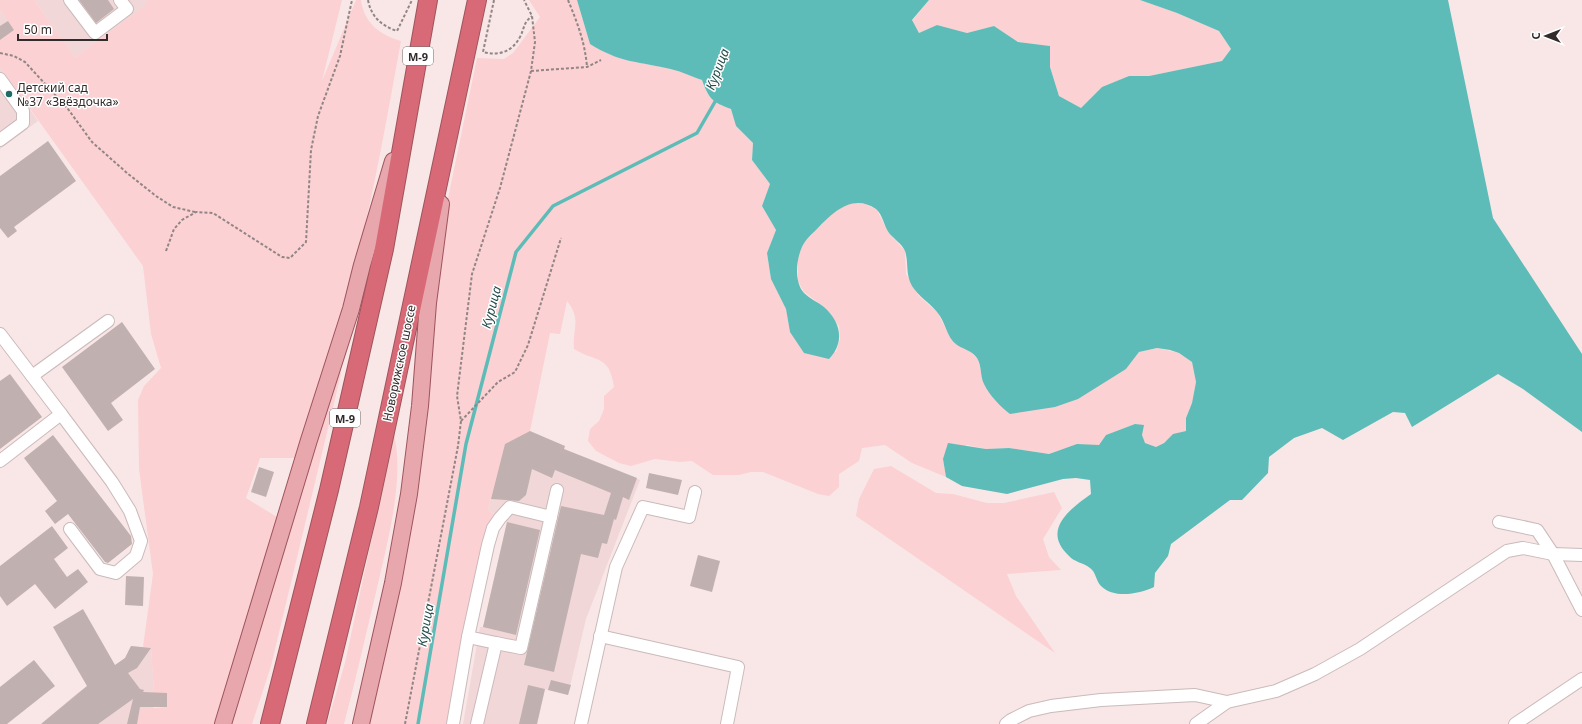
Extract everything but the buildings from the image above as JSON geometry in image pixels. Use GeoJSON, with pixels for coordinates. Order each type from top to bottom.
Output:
{"type":"FeatureCollection","features":[{"type":"Feature","properties":{"kind":"highway","name":"М-9"},"geometry":{"type":"LineString","coordinates":[[270,724],[325,505],[377,280],[409,109],[422,1]]}},
{"type":"Feature","properties":{"kind":"highway","name":"Новорижское шоссе"},"geometry":{"type":"LineString","coordinates":[[316,724],[369,507],[452,115],[480,10]]}},
{"type":"Feature","properties":{"kind":"main road","name":"М-9"},"geometry":{"type":"LineString","coordinates":[[223,724],[309,440],[351,309],[362,265],[409,109]]}},
{"type":"Feature","properties":{"kind":"main road"},"geometry":{"type":"LineString","coordinates":[[361,724],[393,583],[409,494],[420,406],[428,303],[452,115]]}},
{"type":"Feature","properties":{"kind":"street"},"geometry":{"type":"LineString","coordinates":[[70,0],[95,33],[127,9],[120,0]]}},
{"type":"Feature","properties":{"kind":"street"},"geometry":{"type":"LineString","coordinates":[[0,79],[23,111],[23,123],[0,140]]}},
{"type":"Feature","properties":{"kind":"street"},"geometry":{"type":"LineString","coordinates":[[32,376],[108,321]]}},
{"type":"Feature","properties":{"kind":"street"},"geometry":{"type":"LineString","coordinates":[[0,334],[112,482],[130,510],[141,541],[136,556],[116,573],[100,569],[70,529]]}},
{"type":"Feature","properties":{"kind":"street"},"geometry":{"type":"LineString","coordinates":[[0,461],[61,414]]}},
{"type":"Feature","properties":{"kind":"street"},"geometry":{"type":"LineString","coordinates":[[468,637],[521,648],[557,490]]}},
{"type":"Feature","properties":{"kind":"street"},"geometry":{"type":"LineString","coordinates":[[581,724],[616,567],[643,507],[689,517],[695,492]]}},
{"type":"Feature","properties":{"kind":"street"},"geometry":{"type":"LineString","coordinates":[[453,724],[468,637],[493,528],[510,507],[551,517]]}},
{"type":"Feature","properties":{"kind":"street"},"geometry":{"type":"LineString","coordinates":[[1499,522],[1537,530],[1553,554],[1582,610]]}},
{"type":"Feature","properties":{"kind":"street"},"geometry":{"type":"LineString","coordinates":[[1196,724],[1227,702],[1276,691],[1314,674],[1360,649],[1507,551],[1523,548],[1553,554],[1582,555]]}},
{"type":"Feature","properties":{"kind":"street"},"geometry":{"type":"LineString","coordinates":[[600,636],[738,667],[727,724]]}},
{"type":"Feature","properties":{"kind":"street"},"geometry":{"type":"LineString","coordinates":[[477,724],[496,643]]}},
{"type":"Feature","properties":{"kind":"street"},"geometry":{"type":"LineString","coordinates":[[1515,724],[1582,679]]}},
{"type":"Feature","properties":{"kind":"street"},"geometry":{"type":"LineString","coordinates":[[1006,724],[1029,711],[1051,706],[1101,700],[1195,695],[1227,702]]}},
{"type":"Feature","properties":{"kind":"path"},"geometry":{"type":"LineString","coordinates":[[0,53],[14,56],[25,62],[68,109],[92,142],[156,196],[173,207],[196,212],[213,213],[282,257],[290,258],[306,242],[311,150],[318,116],[340,56],[352,0]]}},
{"type":"Feature","properties":{"kind":"path"},"geometry":{"type":"LineString","coordinates":[[368,0],[374,15],[380,23],[397,31],[422,1]]}},
{"type":"Feature","properties":{"kind":"path"},"geometry":{"type":"LineString","coordinates":[[494,0],[480,10],[483,52],[500,54],[514,45],[520,38],[525,22],[532,16]]}},
{"type":"Feature","properties":{"kind":"path"},"geometry":{"type":"LineString","coordinates":[[405,724],[458,446],[461,421],[457,396],[472,274],[500,188],[531,71],[535,42],[532,16],[524,0]]}},
{"type":"Feature","properties":{"kind":"path"},"geometry":{"type":"LineString","coordinates":[[568,0],[581,30],[586,50],[587,67]]}},
{"type":"Feature","properties":{"kind":"path"},"geometry":{"type":"LineString","coordinates":[[531,71],[587,67],[601,60]]}},
{"type":"Feature","properties":{"kind":"path"},"geometry":{"type":"LineString","coordinates":[[166,251],[174,229],[182,220],[196,212]]}},
{"type":"Feature","properties":{"kind":"path"},"geometry":{"type":"LineString","coordinates":[[461,421],[498,382],[515,372],[528,345],[561,238]]}},
{"type":"Feature","properties":{"kind":"shaded area"},"geometry":{"type":"Polygon","coordinates":[[[0,0],[34,0],[75,57],[148,4],[145,0],[342,0],[322,81],[356,0],[361,0],[366,15],[374,27],[386,35],[401,41],[374,183],[355,267],[296,458],[260,458],[246,498],[277,517],[217,724],[137,724],[140,709],[167,707],[167,693],[154,693],[151,648],[143,647],[153,574],[139,469],[138,400],[144,386],[161,368],[151,334],[143,266],[0,67],[0,40],[14,30],[0,10],[0,0]]]}},
{"type":"Feature","properties":{"kind":"shaded area"},"geometry":{"type":"Polygon","coordinates":[[[34,0],[145,0],[149,4],[75,57],[34,0]]]}},
{"type":"Feature","properties":{"kind":"shaded area"},"geometry":{"type":"Polygon","coordinates":[[[529,0],[577,0],[590,44],[618,58],[671,69],[702,80],[709,96],[715,102],[731,109],[736,126],[753,143],[752,160],[770,184],[762,206],[776,230],[767,253],[771,279],[786,309],[790,332],[836,352],[840,339],[839,326],[824,307],[804,292],[798,281],[798,255],[804,243],[831,214],[842,206],[854,202],[866,204],[877,210],[888,232],[905,251],[906,274],[919,296],[938,313],[949,335],[957,345],[969,350],[978,359],[981,371],[1110,378],[1126,369],[1139,352],[1157,348],[1179,353],[1192,362],[1196,382],[1192,403],[1186,418],[1186,431],[1172,436],[1156,447],[1145,443],[1135,424],[1106,435],[1099,445],[1063,449],[1049,454],[1009,448],[986,449],[967,445],[943,459],[946,477],[912,463],[885,445],[862,448],[859,461],[839,474],[839,487],[829,496],[818,494],[763,472],[751,472],[739,475],[713,475],[692,461],[680,462],[655,459],[631,466],[619,463],[596,451],[588,441],[590,429],[599,421],[604,409],[604,396],[614,387],[612,376],[605,364],[574,349],[575,319],[572,308],[567,301],[560,334],[550,333],[530,431],[505,445],[488,510],[495,515],[448,724],[368,724],[435,310],[446,208],[477,58],[504,59],[513,53],[540,17],[529,0]]]}},
{"type":"Feature","properties":{"kind":"shaded area"},"geometry":{"type":"Polygon","coordinates":[[[929,0],[1140,0],[1177,13],[1219,31],[1231,49],[1222,61],[1149,76],[1129,76],[1102,87],[1081,108],[1059,96],[1050,67],[1050,46],[1018,42],[994,26],[967,33],[937,25],[919,33],[912,21],[929,0]]]}},
{"type":"Feature","properties":{"kind":"shaded area"},"geometry":{"type":"Polygon","coordinates":[[[0,10],[14,30],[0,40],[0,10]]]}},
{"type":"Feature","properties":{"kind":"shaded area","name":"Детский сад №37 «Звёздочка»"},"geometry":{"type":"Polygon","coordinates":[[[0,67],[38,121],[0,149],[0,67]]]}},
{"type":"Feature","properties":{"kind":"shaded area"},"geometry":{"type":"Polygon","coordinates":[[[340,371],[341,374],[271,666],[252,724],[231,724],[316,440],[340,371]]]}},
{"type":"Feature","properties":{"kind":"shaded area"},"geometry":{"type":"Polygon","coordinates":[[[530,431],[564,449],[640,480],[586,619],[568,695],[545,689],[537,724],[463,724],[480,627],[483,627],[507,522],[488,510],[505,444],[530,431]]]}},
{"type":"Feature","properties":{"kind":"shaded area"},"geometry":{"type":"Polygon","coordinates":[[[394,435],[397,452],[396,491],[390,532],[381,571],[344,724],[327,724],[345,663],[394,435]]]}},
{"type":"Feature","properties":{"kind":"shaded area"},"geometry":{"type":"Polygon","coordinates":[[[891,466],[936,493],[953,494],[987,503],[1004,503],[1054,492],[1062,508],[1043,539],[1049,557],[1061,570],[1007,574],[1016,596],[1055,653],[856,516],[859,499],[874,469],[891,466]]]}},
{"type":"Feature","properties":{"kind":"shaded area"},"geometry":{"type":"Polygon","coordinates":[[[131,646],[151,648],[154,692],[167,693],[167,707],[154,707],[137,724],[41,724],[75,695],[125,658],[131,646]]]}},
{"type":"Feature","properties":{"kind":"water"},"geometry":{"type":"Polygon","coordinates":[[[577,0],[929,0],[912,20],[919,33],[937,25],[967,33],[994,26],[1018,42],[1050,46],[1050,67],[1059,96],[1081,108],[1102,87],[1129,76],[1149,76],[1222,61],[1231,49],[1219,31],[1177,13],[1140,0],[1448,0],[1493,218],[1582,354],[1582,432],[1523,389],[1498,374],[1412,427],[1405,413],[1393,412],[1343,440],[1322,428],[1294,438],[1269,457],[1268,473],[1242,500],[1230,500],[1171,544],[1168,556],[1155,573],[1154,587],[1141,592],[1127,594],[1113,593],[1106,590],[1099,584],[1095,574],[1088,566],[1074,560],[1069,556],[1061,546],[1058,537],[1058,529],[1067,513],[1091,494],[1090,480],[1076,478],[1063,479],[1007,494],[962,486],[946,477],[943,459],[948,443],[986,449],[1009,448],[1049,454],[1077,444],[1099,445],[1106,435],[1135,424],[1144,425],[1142,435],[1145,443],[1156,447],[1164,443],[1173,434],[1186,431],[1186,418],[1192,403],[1196,382],[1192,362],[1179,353],[1170,350],[1157,348],[1139,352],[1126,369],[1078,399],[1055,407],[1010,414],[986,388],[983,381],[980,364],[975,355],[953,342],[940,316],[912,286],[904,248],[889,233],[878,211],[868,205],[859,203],[844,207],[830,216],[803,244],[800,252],[797,264],[797,277],[801,288],[806,295],[822,305],[830,313],[839,332],[837,346],[829,359],[804,353],[790,332],[786,309],[771,279],[767,253],[776,230],[762,206],[770,184],[752,160],[753,143],[736,126],[731,109],[715,102],[709,96],[702,80],[670,69],[618,58],[590,44],[577,0]]]}},
{"type":"Feature","properties":{"kind":"waterway","name":"Курица"},"geometry":{"type":"LineString","coordinates":[[418,724],[466,444],[516,252],[553,206],[697,133],[716,100]]}},
{"type":"Feature","properties":{"kind":"place","name":"Детский сад №37 «Звёздочка»"},"geometry":{"type":"Point","coordinates":[9,94]}}]}
